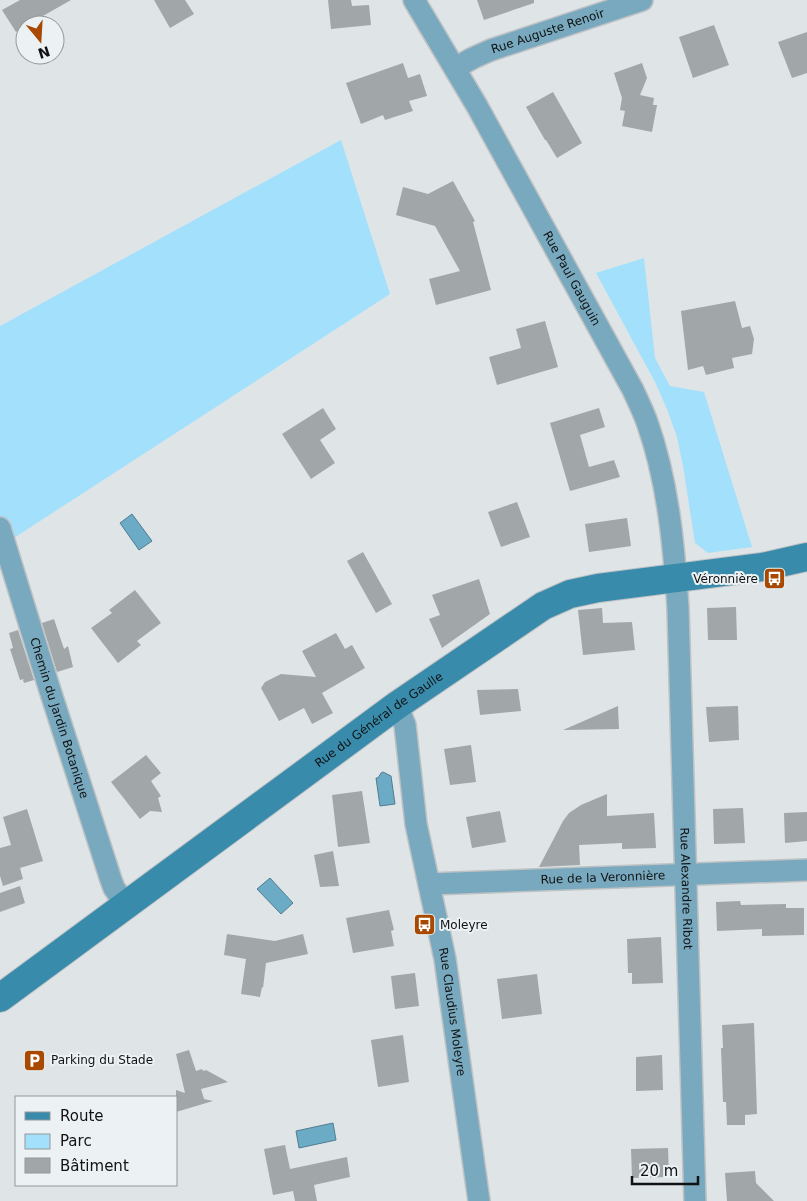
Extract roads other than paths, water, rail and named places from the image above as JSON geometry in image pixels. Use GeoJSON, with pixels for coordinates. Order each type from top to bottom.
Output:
{"type":"FeatureCollection","features":[{"type":"Feature","properties":{"kind":"street","name":"Rue Paul Gauguin"},"geometry":{"type":"LineString","coordinates":[[414,0],[455,68],[633,390],[647,423],[665,493],[676,578]]}},
{"type":"Feature","properties":{"kind":"street","name":"Rue Auguste Renoir"},"geometry":{"type":"LineString","coordinates":[[455,68],[491,50],[642,0]]}},
{"type":"Feature","properties":{"kind":"street","name":"Chemin du Jardin Botanique"},"geometry":{"type":"LineString","coordinates":[[0,528],[111,880],[114,888],[126,905]]}},
{"type":"Feature","properties":{"kind":"street","name":"Rue du Général de Gaulle"},"geometry":{"type":"LineString","coordinates":[[0,998],[396,706],[543,606],[570,594],[598,588],[762,567],[807,558]]}},
{"type":"Feature","properties":{"kind":"street","name":"Rue Alexandre Ribot"},"geometry":{"type":"LineString","coordinates":[[676,578],[680,655],[695,1201]]}},
{"type":"Feature","properties":{"kind":"street","name":"Rue Claudius Moleyre"},"geometry":{"type":"LineString","coordinates":[[396,706],[402,715],[404,725],[416,824],[445,959],[479,1201]]}},
{"type":"Feature","properties":{"kind":"street","name":"Rue de la Veronnière"},"geometry":{"type":"LineString","coordinates":[[429,884],[807,870]]}},
{"type":"Feature","properties":{"kind":"place","name":"Véronnière"},"geometry":{"type":"Point","coordinates":[774,579]}},
{"type":"Feature","properties":{"kind":"place","name":"Moleyre"},"geometry":{"type":"Point","coordinates":[424,925]}},
{"type":"Feature","properties":{"kind":"place","name":"Parking du Stade"},"geometry":{"type":"Point","coordinates":[35,1060]}}]}
